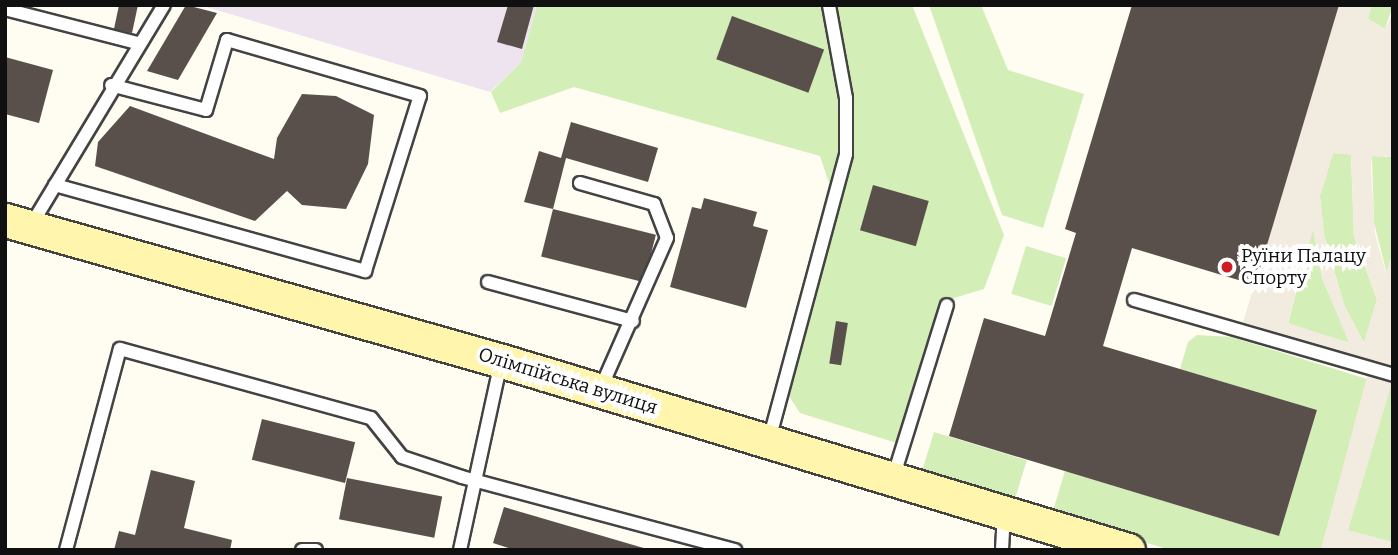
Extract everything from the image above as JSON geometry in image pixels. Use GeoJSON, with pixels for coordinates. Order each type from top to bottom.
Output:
{"type":"FeatureCollection","features":[{"type":"Feature","properties":{"kind":"street","name":"Олімпійська вулиця"},"geometry":{"type":"LineString","coordinates":[[17,224],[502,361],[1128,550]]}},
{"type":"Feature","properties":{"kind":"lane"},"geometry":{"type":"LineString","coordinates":[[17,224],[55,185],[137,43],[164,5]]}},
{"type":"Feature","properties":{"kind":"lane"},"geometry":{"type":"LineString","coordinates":[[769,441],[846,153],[846,98],[829,5]]}},
{"type":"Feature","properties":{"kind":"lane"},"geometry":{"type":"LineString","coordinates":[[5,9],[137,43]]}},
{"type":"Feature","properties":{"kind":"lane"},"geometry":{"type":"LineString","coordinates":[[55,185],[365,271],[420,96],[227,40],[206,110],[111,86]]}},
{"type":"Feature","properties":{"kind":"lane"},"geometry":{"type":"LineString","coordinates":[[580,183],[654,204],[667,238],[633,321],[610,357],[600,390]]}},
{"type":"Feature","properties":{"kind":"lane"},"geometry":{"type":"LineString","coordinates":[[488,282],[633,321]]}},
{"type":"Feature","properties":{"kind":"lane"},"geometry":{"type":"LineString","coordinates":[[1135,300],[1393,374]]}},
{"type":"Feature","properties":{"kind":"lane"},"geometry":{"type":"LineString","coordinates":[[893,478],[947,305]]}},
{"type":"Feature","properties":{"kind":"lane"},"geometry":{"type":"LineString","coordinates":[[66,550],[120,349],[371,418],[402,457],[474,481],[735,550]]}},
{"type":"Feature","properties":{"kind":"lane"},"geometry":{"type":"LineString","coordinates":[[460,550],[502,361]]}},
{"type":"Feature","properties":{"kind":"lane"},"geometry":{"type":"LineString","coordinates":[[1002,550],[1004,512]]}},
{"type":"Feature","properties":{"kind":"lane"},"geometry":{"type":"LineString","coordinates":[[302,550],[316,550]]}},
{"type":"Feature","properties":{"kind":"shaded area"},"geometry":{"type":"Polygon","coordinates":[[[200,5],[537,5],[521,62],[490,92],[200,5]]]}},
{"type":"Feature","properties":{"kind":"shaded area"},"geometry":{"type":"Polygon","coordinates":[[[1339,5],[1371,5],[1368,19],[1385,29],[1393,13],[1393,157],[1372,156],[1371,168],[1375,234],[1386,273],[1393,251],[1393,379],[1348,530],[1393,542],[1393,550],[1321,550],[1371,361],[1243,322],[1339,5]],[[1333,153],[1320,196],[1324,235],[1344,305],[1364,343],[1377,300],[1354,235],[1351,155],[1333,153]],[[1313,230],[1288,323],[1349,343],[1322,278],[1313,230]]]}},
{"type":"Feature","properties":{"kind":"green space"},"geometry":{"type":"Polygon","coordinates":[[[537,5],[912,5],[1004,235],[984,289],[944,301],[900,444],[800,413],[778,379],[829,183],[820,156],[574,87],[500,113],[491,92],[521,62],[537,5]]]}},
{"type":"Feature","properties":{"kind":"green space"},"geometry":{"type":"Polygon","coordinates":[[[929,5],[981,5],[1008,70],[1084,94],[1043,228],[1002,215],[929,5]]]}},
{"type":"Feature","properties":{"kind":"green space"},"geometry":{"type":"Polygon","coordinates":[[[1371,5],[1393,5],[1385,29],[1368,19],[1371,5]]]}},
{"type":"Feature","properties":{"kind":"green space"},"geometry":{"type":"Polygon","coordinates":[[[1333,153],[1351,154],[1354,236],[1377,300],[1364,343],[1344,305],[1324,235],[1320,196],[1333,153]]]}},
{"type":"Feature","properties":{"kind":"green space"},"geometry":{"type":"Polygon","coordinates":[[[1372,156],[1393,157],[1393,251],[1387,274],[1374,223],[1372,156]]]}},
{"type":"Feature","properties":{"kind":"green space"},"geometry":{"type":"Polygon","coordinates":[[[1313,227],[1322,278],[1350,343],[1288,324],[1313,227]]]}},
{"type":"Feature","properties":{"kind":"green space"},"geometry":{"type":"Polygon","coordinates":[[[1026,246],[1066,258],[1052,306],[1011,294],[1026,246]]]}},
{"type":"Feature","properties":{"kind":"green space"},"geometry":{"type":"Polygon","coordinates":[[[1197,335],[1231,337],[1367,379],[1321,550],[1170,550],[1052,514],[1065,471],[1279,536],[1317,410],[1180,369],[1188,342],[1197,335]]]}},
{"type":"Feature","properties":{"kind":"green space"},"geometry":{"type":"Polygon","coordinates":[[[1391,384],[1393,550],[1342,550],[1391,384]]]}},
{"type":"Feature","properties":{"kind":"green space"},"geometry":{"type":"Polygon","coordinates":[[[934,432],[1027,460],[1014,501],[922,472],[934,432]]]}},
{"type":"Feature","properties":{"kind":"building"},"geometry":{"type":"Polygon","coordinates":[[[119,5],[138,5],[132,33],[114,29],[119,5]]]}},
{"type":"Feature","properties":{"kind":"building"},"geometry":{"type":"Polygon","coordinates":[[[186,5],[217,13],[178,80],[147,71],[186,5]]]}},
{"type":"Feature","properties":{"kind":"building"},"geometry":{"type":"Polygon","coordinates":[[[508,5],[534,5],[522,49],[497,42],[508,5]]]}},
{"type":"Feature","properties":{"kind":"building","name":"Руїни Палацу Спорту"},"geometry":{"type":"Polygon","coordinates":[[[1132,5],[1339,5],[1255,285],[1132,248],[1103,346],[1317,410],[1279,536],[949,436],[984,318],[1045,336],[1076,233],[1065,229],[1132,5]]]}},
{"type":"Feature","properties":{"kind":"building"},"geometry":{"type":"Polygon","coordinates":[[[732,16],[824,50],[808,93],[716,59],[732,16]]]}},
{"type":"Feature","properties":{"kind":"building"},"geometry":{"type":"Polygon","coordinates":[[[5,57],[53,70],[39,123],[5,114],[5,57]]]}},
{"type":"Feature","properties":{"kind":"building"},"geometry":{"type":"Polygon","coordinates":[[[302,94],[336,96],[374,115],[368,164],[346,209],[302,205],[287,191],[255,221],[95,166],[98,142],[130,106],[274,159],[277,138],[302,94]]]}},
{"type":"Feature","properties":{"kind":"building"},"geometry":{"type":"Polygon","coordinates":[[[571,122],[658,148],[648,182],[566,158],[553,209],[524,202],[539,151],[561,158],[571,122]]]}},
{"type":"Feature","properties":{"kind":"building"},"geometry":{"type":"Polygon","coordinates":[[[873,185],[929,201],[916,246],[860,230],[873,185]]]}},
{"type":"Feature","properties":{"kind":"building"},"geometry":{"type":"Polygon","coordinates":[[[704,198],[757,212],[753,226],[768,230],[746,308],[670,287],[692,207],[701,209],[704,198]]]}},
{"type":"Feature","properties":{"kind":"building"},"geometry":{"type":"Polygon","coordinates":[[[553,209],[656,235],[644,282],[541,257],[553,209]]]}},
{"type":"Feature","properties":{"kind":"building"},"geometry":{"type":"Polygon","coordinates":[[[836,321],[848,323],[841,365],[829,363],[836,321]]]}},
{"type":"Feature","properties":{"kind":"building"},"geometry":{"type":"Polygon","coordinates":[[[262,419],[355,442],[345,483],[252,460],[262,419]]]}},
{"type":"Feature","properties":{"kind":"building"},"geometry":{"type":"Polygon","coordinates":[[[151,470],[195,481],[184,528],[232,540],[230,550],[114,550],[119,531],[135,535],[151,470]]]}},
{"type":"Feature","properties":{"kind":"building"},"geometry":{"type":"Polygon","coordinates":[[[347,478],[442,497],[434,538],[339,519],[347,478]]]}},
{"type":"Feature","properties":{"kind":"building"},"geometry":{"type":"Polygon","coordinates":[[[504,507],[647,550],[515,550],[493,543],[504,507]]]}},
{"type":"Feature","properties":{"kind":"place","name":"Руїни Палацу Спорту"},"geometry":{"type":"Point","coordinates":[1227,267]}}]}
